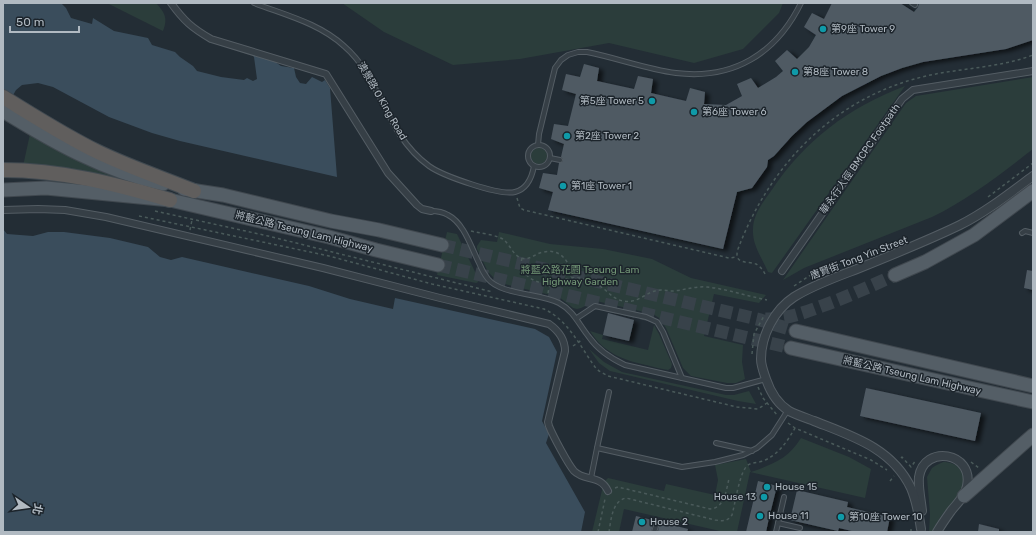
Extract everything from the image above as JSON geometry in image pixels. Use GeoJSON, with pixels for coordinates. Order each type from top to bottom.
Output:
{"type":"FeatureCollection","features":[{"type":"Feature","properties":{"kind":"highway"},"geometry":{"type":"LineString","coordinates":[[3,97],[63,134],[97,151],[134,168],[194,191]]}},
{"type":"Feature","properties":{"kind":"highway"},"geometry":{"type":"LineString","coordinates":[[3,170],[28,170],[65,174],[130,188],[170,200]]}},
{"type":"Feature","properties":{"kind":"main road","name":"將藍公路 Tseung Lam Highway"},"geometry":{"type":"LineString","coordinates":[[3,111],[68,149],[110,168],[152,182],[194,191],[223,195],[331,221],[379,230],[442,245]]}},
{"type":"Feature","properties":{"kind":"main road","name":"將藍公路 Tseung Lam Highway"},"geometry":{"type":"LineString","coordinates":[[3,190],[64,190],[170,200],[328,237],[438,265]]}},
{"type":"Feature","properties":{"kind":"main road"},"geometry":{"type":"LineString","coordinates":[[895,275],[925,262],[974,235],[1033,191]]}},
{"type":"Feature","properties":{"kind":"main road","name":"將藍公路 Tseung Lam Highway"},"geometry":{"type":"LineString","coordinates":[[796,331],[1033,386]]}},
{"type":"Feature","properties":{"kind":"main road","name":"將藍公路 Tseung Lam Highway"},"geometry":{"type":"LineString","coordinates":[[791,348],[1033,402]]}},
{"type":"Feature","properties":{"kind":"main road"},"geometry":{"type":"LineString","coordinates":[[964,496],[1033,435]]}},
{"type":"Feature","properties":{"kind":"street"},"geometry":{"type":"LineString","coordinates":[[171,3],[185,22],[211,39],[326,74],[388,173],[417,205],[422,209],[431,211]]}},
{"type":"Feature","properties":{"kind":"street","name":"華永行人徑 BMCPC Footpath"},"geometry":{"type":"LineString","coordinates":[[782,271],[907,94],[913,90],[1033,72]]}},
{"type":"Feature","properties":{"kind":"street","name":"唐賢街 Tong Yin Street"},"geometry":{"type":"LineString","coordinates":[[920,530],[917,506],[911,489],[902,473],[891,459],[877,448],[861,439],[788,410],[774,395],[766,379],[761,360],[762,348],[766,333],[775,317],[793,297],[826,281],[920,243],[962,224],[1002,199],[1033,176]]}},
{"type":"Feature","properties":{"kind":"street"},"geometry":{"type":"LineString","coordinates":[[3,210],[58,209],[81,212],[215,242],[549,324],[559,332],[565,344],[565,352],[548,424],[550,430],[574,471],[582,476],[602,482],[608,491]]}},
{"type":"Feature","properties":{"kind":"street","name":"唐賢街 Tong Yin Street"},"geometry":{"type":"LineString","coordinates":[[920,530],[922,515],[919,477],[922,468],[929,460],[938,456],[958,460],[966,470],[967,475],[967,487],[964,496]]}},
{"type":"Feature","properties":{"kind":"street"},"geometry":{"type":"LineString","coordinates":[[937,532],[949,513],[964,496]]}},
{"type":"Feature","properties":{"kind":"lane","name":"澳景路 O King Road"},"geometry":{"type":"LineString","coordinates":[[254,3],[319,28],[346,46],[365,70],[401,136],[412,151],[430,167],[445,175],[462,181],[511,193],[526,185],[532,176],[534,166]]}},
{"type":"Feature","properties":{"kind":"lane"},"geometry":{"type":"LineString","coordinates":[[538,145],[539,134],[553,72],[561,60],[568,55],[578,52],[587,52],[675,73],[694,75],[731,69],[749,61],[765,51],[779,38],[790,23],[801,3]]}},
{"type":"Feature","properties":{"kind":"lane"},"geometry":{"type":"LineString","coordinates":[[538,145],[548,148],[550,152],[549,162],[545,166],[541,167],[534,166],[529,161],[528,154],[531,148],[538,145]]}},
{"type":"Feature","properties":{"kind":"lane"},"geometry":{"type":"LineString","coordinates":[[550,158],[560,160]]}},
{"type":"Feature","properties":{"kind":"lane"},"geometry":{"type":"LineString","coordinates":[[431,211],[442,212],[457,221],[484,274],[491,282],[500,287],[553,300],[564,306],[577,318],[600,350],[616,361],[625,365],[726,388],[733,388],[766,379]]}},
{"type":"Feature","properties":{"kind":"lane"},"geometry":{"type":"LineString","coordinates":[[1022,233],[1025,231],[1033,233]]}},
{"type":"Feature","properties":{"kind":"lane"},"geometry":{"type":"LineString","coordinates":[[577,318],[596,306],[652,318],[661,326],[682,378]]}},
{"type":"Feature","properties":{"kind":"lane"},"geometry":{"type":"LineString","coordinates":[[591,478],[609,392]]}},
{"type":"Feature","properties":{"kind":"lane"},"geometry":{"type":"LineString","coordinates":[[597,448],[682,467],[715,462],[752,451],[767,440],[783,420],[788,410]]}},
{"type":"Feature","properties":{"kind":"lane"},"geometry":{"type":"LineString","coordinates":[[716,443],[752,451]]}},
{"type":"Feature","properties":{"kind":"lane"},"geometry":{"type":"LineString","coordinates":[[776,532],[784,496]]}},
{"type":"Feature","properties":{"kind":"lane"},"geometry":{"type":"LineString","coordinates":[[778,523],[800,528]]}},
{"type":"Feature","properties":{"kind":"lane"},"geometry":{"type":"LineString","coordinates":[[654,532],[656,526]]}},
{"type":"Feature","properties":{"kind":"path"},"geometry":{"type":"LineString","coordinates":[[737,257],[738,249],[754,212],[775,177],[801,146],[832,120],[866,98],[906,82],[926,76],[1009,62],[1033,55]]}},
{"type":"Feature","properties":{"kind":"path"},"geometry":{"type":"LineString","coordinates":[[985,199],[1033,163]]}},
{"type":"Feature","properties":{"kind":"path"},"geometry":{"type":"LineString","coordinates":[[519,201],[518,204],[520,208],[524,210],[727,257],[737,257],[743,262],[758,265],[765,274]]}},
{"type":"Feature","properties":{"kind":"path"},"geometry":{"type":"LineString","coordinates":[[133,215],[216,231]]}},
{"type":"Feature","properties":{"kind":"path"},"geometry":{"type":"LineString","coordinates":[[188,236],[192,219]]}},
{"type":"Feature","properties":{"kind":"path"},"geometry":{"type":"LineString","coordinates":[[462,229],[503,238],[515,254],[522,258],[531,258],[549,251],[559,254],[567,261],[571,272],[570,277]]}},
{"type":"Feature","properties":{"kind":"path","name":"唐賢街 Tong Yin Street"},"geometry":{"type":"LineString","coordinates":[[794,286],[809,276],[890,246]]}},
{"type":"Feature","properties":{"kind":"path"},"geometry":{"type":"LineString","coordinates":[[522,258],[521,263],[523,272],[539,282],[550,283],[570,277],[577,278],[591,282],[603,288],[616,299],[624,301],[640,300],[656,291],[673,291],[697,287],[715,288],[767,300]]}},
{"type":"Feature","properties":{"kind":"path"},"geometry":{"type":"LineString","coordinates":[[487,287],[492,292]]}},
{"type":"Feature","properties":{"kind":"path"},"geometry":{"type":"LineString","coordinates":[[752,356],[754,334],[766,312]]}},
{"type":"Feature","properties":{"kind":"path"},"geometry":{"type":"LineString","coordinates":[[565,352],[583,340]]}},
{"type":"Feature","properties":{"kind":"path"},"geometry":{"type":"LineString","coordinates":[[756,382],[763,398],[774,412],[783,420],[795,428],[871,460],[890,473],[896,480]]}},
{"type":"Feature","properties":{"kind":"path"},"geometry":{"type":"LineString","coordinates":[[609,532],[615,505],[618,501],[626,498],[715,520],[728,520],[732,515],[746,467],[752,463],[763,461],[780,450],[787,442],[795,428]]}},
{"type":"Feature","properties":{"kind":"path"},"geometry":{"type":"LineString","coordinates":[[598,532],[608,491],[613,488],[618,487],[715,508],[720,506],[723,500],[729,478]]}},
{"type":"Feature","properties":{"kind":"path"},"geometry":{"type":"LineString","coordinates":[[911,532],[912,526]]}},
{"type":"Feature","properties":{"kind":"green space"},"geometry":{"type":"Polygon","coordinates":[[[107,3],[156,3],[165,16],[163,31],[107,3]]]}},
{"type":"Feature","properties":{"kind":"green space"},"geometry":{"type":"Polygon","coordinates":[[[342,3],[783,3],[779,13],[743,49],[694,63],[609,43],[520,59],[453,65],[384,32],[342,3]]]}},
{"type":"Feature","properties":{"kind":"green space"},"geometry":{"type":"Polygon","coordinates":[[[1033,77],[1033,149],[984,186],[946,210],[804,268],[783,280],[906,103],[916,96],[1033,77]]]}},
{"type":"Feature","properties":{"kind":"green space"},"geometry":{"type":"Polygon","coordinates":[[[905,86],[772,273],[768,272],[754,240],[753,224],[762,204],[784,173],[813,141],[847,115],[884,95],[905,86]]]}},
{"type":"Feature","properties":{"kind":"green space"},"geometry":{"type":"Polygon","coordinates":[[[30,134],[133,183],[23,166],[30,134]]]}},
{"type":"Feature","properties":{"kind":"green space"},"geometry":{"type":"Polygon","coordinates":[[[539,148],[545,150],[547,156],[545,162],[539,164],[533,162],[531,156],[533,150],[539,148]]]}},
{"type":"Feature","properties":{"kind":"green space"},"geometry":{"type":"Polygon","coordinates":[[[447,232],[457,234],[478,278],[478,282],[476,283],[437,275],[447,232]]]}},
{"type":"Feature","properties":{"kind":"green space","name":"將藍公路花園 Tseung Lam Highway Garden"},"geometry":{"type":"Polygon","coordinates":[[[499,232],[550,244],[603,249],[652,259],[691,278],[766,295],[759,303],[714,294],[704,336],[743,345],[742,362],[745,379],[736,383],[727,383],[691,376],[683,368],[666,328],[659,318],[653,314],[596,301],[577,309],[573,308],[559,297],[500,283],[488,272],[477,249],[477,246],[481,240],[497,242],[499,232]]]}},
{"type":"Feature","properties":{"kind":"green space"},"geometry":{"type":"Polygon","coordinates":[[[654,325],[672,364],[671,368],[668,370],[622,358],[601,345],[590,331],[603,335],[602,339],[648,350],[654,325]]]}},
{"type":"Feature","properties":{"kind":"green space"},"geometry":{"type":"Polygon","coordinates":[[[589,349],[604,362],[622,372],[726,395],[734,395],[749,391],[756,404],[610,371],[599,363],[589,349]]]}},
{"type":"Feature","properties":{"kind":"green space"},"geometry":{"type":"Polygon","coordinates":[[[801,438],[849,457],[871,469],[865,498],[750,472],[737,532],[724,532],[624,509],[619,532],[592,532],[604,482],[608,478],[664,491],[666,484],[715,495],[718,480],[715,465],[746,459],[751,472],[773,463],[785,456],[801,438]]]}},
{"type":"Feature","properties":{"kind":"green space"},"geometry":{"type":"Polygon","coordinates":[[[943,462],[955,465],[961,471],[964,477],[963,488],[957,498],[941,516],[932,532],[929,532],[930,514],[927,477],[932,468],[943,462]]]}},
{"type":"Feature","properties":{"kind":"water"},"geometry":{"type":"Polygon","coordinates":[[[3,3],[61,3],[66,8],[71,18],[92,24],[93,18],[114,31],[148,38],[152,45],[175,52],[197,71],[221,77],[244,80],[247,78],[253,81],[257,79],[254,57],[251,53],[271,59],[281,66],[294,68],[296,77],[300,83],[306,84],[312,77],[322,82],[325,80],[330,88],[337,177],[180,141],[152,133],[109,117],[53,87],[38,83],[22,85],[16,90],[3,113],[3,3]]]}},
{"type":"Feature","properties":{"kind":"water"},"geometry":{"type":"Polygon","coordinates":[[[3,229],[7,234],[33,236],[48,232],[64,232],[110,238],[148,247],[160,257],[171,260],[182,257],[309,286],[350,299],[393,309],[395,298],[535,329],[549,337],[557,352],[542,421],[549,434],[546,443],[585,512],[581,532],[3,532],[3,229]]]}},
{"type":"Feature","properties":{"kind":"building"},"geometry":{"type":"Polygon","coordinates":[[[832,3],[900,3],[914,12],[919,3],[1033,3],[1033,40],[1006,49],[923,62],[902,68],[881,76],[842,96],[807,122],[774,156],[768,160],[767,167],[752,188],[737,192],[723,249],[548,210],[553,192],[539,188],[543,173],[557,175],[559,163],[563,161],[561,157],[564,144],[551,139],[554,124],[568,126],[576,94],[562,90],[566,74],[580,77],[584,64],[599,68],[597,81],[634,89],[638,76],[653,79],[651,93],[686,101],[690,88],[705,92],[704,104],[726,105],[742,96],[737,84],[751,78],[758,88],[783,71],[775,61],[787,50],[797,59],[809,47],[816,35],[804,27],[812,13],[824,19],[832,3]]]}},
{"type":"Feature","properties":{"kind":"building"},"geometry":{"type":"Polygon","coordinates":[[[1027,270],[1033,271],[1033,290],[1024,288],[1027,270]]]}},
{"type":"Feature","properties":{"kind":"building"},"geometry":{"type":"Polygon","coordinates":[[[608,313],[634,320],[629,341],[603,335],[608,313]]]}},
{"type":"Feature","properties":{"kind":"building"},"geometry":{"type":"Polygon","coordinates":[[[866,388],[981,413],[975,441],[860,416],[866,388]]]}},
{"type":"Feature","properties":{"kind":"building"},"geometry":{"type":"Polygon","coordinates":[[[758,481],[777,486],[766,532],[746,532],[758,481]]]}},
{"type":"Feature","properties":{"kind":"building"},"geometry":{"type":"Polygon","coordinates":[[[797,490],[848,502],[847,507],[890,517],[887,532],[856,532],[839,528],[838,531],[790,520],[797,490]]]}},
{"type":"Feature","properties":{"kind":"building"},"geometry":{"type":"Polygon","coordinates":[[[636,516],[688,529],[687,532],[658,532],[659,525],[656,523],[653,525],[651,532],[632,532],[636,516]]]}},
{"type":"Feature","properties":{"kind":"building"},"geometry":{"type":"Polygon","coordinates":[[[979,524],[999,529],[999,532],[978,532],[979,524]]]}},
{"type":"Feature","properties":{"kind":"tunnel"},"geometry":{"type":"LineString","coordinates":[[442,245],[757,319],[796,331]]}},
{"type":"Feature","properties":{"kind":"tunnel"},"geometry":{"type":"LineString","coordinates":[[438,265],[791,348]]}},
{"type":"Feature","properties":{"kind":"tunnel"},"geometry":{"type":"LineString","coordinates":[[765,319],[794,316],[831,303],[895,275]]}},
{"type":"Feature","properties":{"kind":"place","name":"第9座 Tower 9"},"geometry":{"type":"Point","coordinates":[823,29]}},
{"type":"Feature","properties":{"kind":"place","name":"第8座 Tower 8"},"geometry":{"type":"Point","coordinates":[795,72]}},
{"type":"Feature","properties":{"kind":"place","name":"第5座 Tower 5"},"geometry":{"type":"Point","coordinates":[652,101]}},
{"type":"Feature","properties":{"kind":"place","name":"第6座 Tower 6"},"geometry":{"type":"Point","coordinates":[694,112]}},
{"type":"Feature","properties":{"kind":"place","name":"第2座 Tower 2"},"geometry":{"type":"Point","coordinates":[567,136]}},
{"type":"Feature","properties":{"kind":"place","name":"第1座 Tower 1"},"geometry":{"type":"Point","coordinates":[563,186]}},
{"type":"Feature","properties":{"kind":"place","name":"House 15"},"geometry":{"type":"Point","coordinates":[767,487]}},
{"type":"Feature","properties":{"kind":"place","name":"House 13"},"geometry":{"type":"Point","coordinates":[764,497]}},
{"type":"Feature","properties":{"kind":"place","name":"House 11"},"geometry":{"type":"Point","coordinates":[760,516]}},
{"type":"Feature","properties":{"kind":"place","name":"第10座 Tower 10"},"geometry":{"type":"Point","coordinates":[841,517]}},
{"type":"Feature","properties":{"kind":"place","name":"House 2"},"geometry":{"type":"Point","coordinates":[642,522]}}]}
